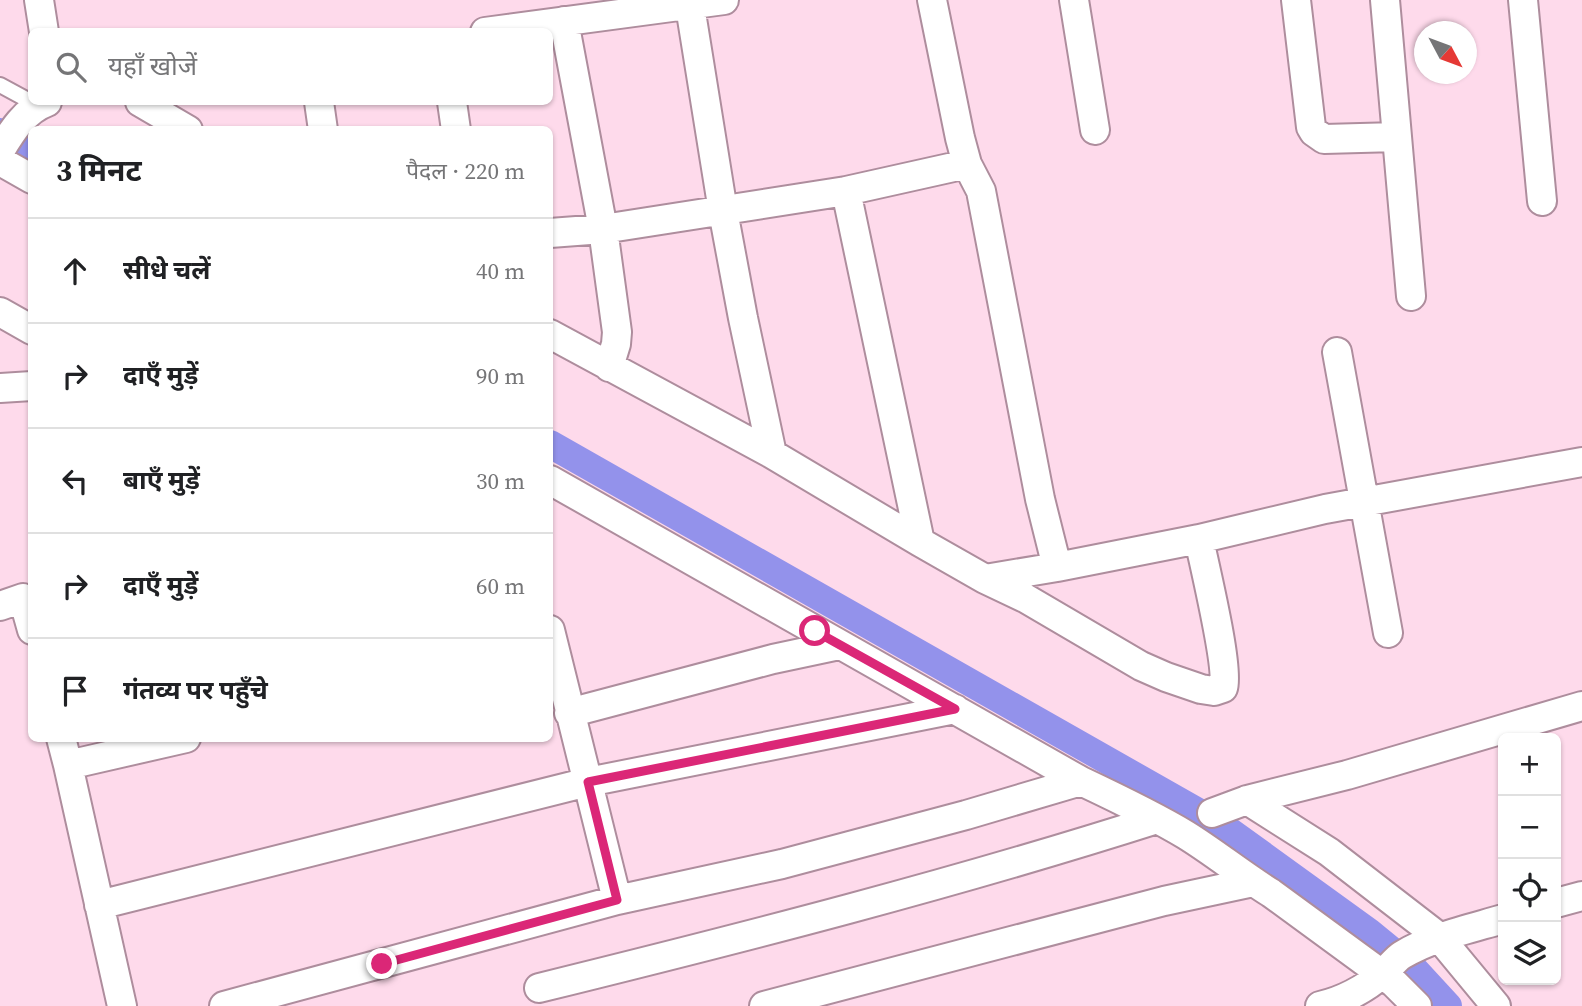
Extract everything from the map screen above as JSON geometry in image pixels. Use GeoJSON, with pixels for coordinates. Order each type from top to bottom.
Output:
{"type":"FeatureCollection","features":[{"type":"Feature","properties":{"kind":"street"},"geometry":{"type":"LineString","coordinates":[[40,0],[44,28]]}},
{"type":"Feature","properties":{"kind":"street"},"geometry":{"type":"LineString","coordinates":[[514,28],[564,21],[603,8],[724,0]]}},
{"type":"Feature","properties":{"kind":"street"},"geometry":{"type":"LineString","coordinates":[[932,0],[967,164],[981,191],[1040,499],[1057,567]]}},
{"type":"Feature","properties":{"kind":"street"},"geometry":{"type":"LineString","coordinates":[[1074,0],[1095,130]]}},
{"type":"Feature","properties":{"kind":"street"},"geometry":{"type":"LineString","coordinates":[[1296,0],[1311,127],[1314,132],[1324,139],[1397,137]]}},
{"type":"Feature","properties":{"kind":"street"},"geometry":{"type":"LineString","coordinates":[[1385,0],[1412,296]]}},
{"type":"Feature","properties":{"kind":"street"},"geometry":{"type":"LineString","coordinates":[[1523,0],[1542,201]]}},
{"type":"Feature","properties":{"kind":"street"},"geometry":{"type":"LineString","coordinates":[[689,2],[723,211],[772,454]]}},
{"type":"Feature","properties":{"kind":"street"},"geometry":{"type":"LineString","coordinates":[[564,21],[603,229],[617,332],[609,368]]}},
{"type":"Feature","properties":{"kind":"street"},"geometry":{"type":"LineString","coordinates":[[145,105],[181,126]]}},
{"type":"Feature","properties":{"kind":"street"},"geometry":{"type":"LineString","coordinates":[[319,105],[322,126]]}},
{"type":"Feature","properties":{"kind":"street"},"geometry":{"type":"LineString","coordinates":[[452,105],[455,126]]}},
{"type":"Feature","properties":{"kind":"street"},"geometry":{"type":"LineString","coordinates":[[28,175],[2,151],[36,108]]}},
{"type":"Feature","properties":{"kind":"street"},"geometry":{"type":"LineString","coordinates":[[553,233],[603,229],[846,191],[967,164]]}},
{"type":"Feature","properties":{"kind":"street"},"geometry":{"type":"LineString","coordinates":[[846,191],[920,542]]}},
{"type":"Feature","properties":{"kind":"street"},"geometry":{"type":"LineString","coordinates":[[0,312],[28,328]]}},
{"type":"Feature","properties":{"kind":"street"},"geometry":{"type":"LineString","coordinates":[[553,336],[772,454],[920,542],[1025,598],[1141,666],[1201,689],[1214,691],[1223,688],[1225,684],[1199,539]]}},
{"type":"Feature","properties":{"kind":"street"},"geometry":{"type":"LineString","coordinates":[[1337,352],[1388,633]]}},
{"type":"Feature","properties":{"kind":"street"},"geometry":{"type":"LineString","coordinates":[[0,388],[28,386]]}},
{"type":"Feature","properties":{"kind":"street"},"geometry":{"type":"LineString","coordinates":[[985,579],[1199,539],[1325,509],[1582,463]]}},
{"type":"Feature","properties":{"kind":"street"},"geometry":{"type":"LineString","coordinates":[[553,482],[1081,781],[1157,818],[1198,826],[1253,882],[1271,892],[1394,983],[1417,1006]]}},
{"type":"Feature","properties":{"kind":"street"},"geometry":{"type":"LineString","coordinates":[[0,606],[23,598],[28,615]]}},
{"type":"Feature","properties":{"kind":"street"},"geometry":{"type":"LineString","coordinates":[[569,713],[772,659],[839,645]]}},
{"type":"Feature","properties":{"kind":"street"},"geometry":{"type":"LineString","coordinates":[[553,653],[617,900]]}},
{"type":"Feature","properties":{"kind":"street"},"geometry":{"type":"LineString","coordinates":[[1198,826],[1247,800],[1360,771],[1582,706]]}},
{"type":"Feature","properties":{"kind":"street"},"geometry":{"type":"LineString","coordinates":[[99,905],[588,782],[955,709]]}},
{"type":"Feature","properties":{"kind":"street"},"geometry":{"type":"LineString","coordinates":[[122,1006],[64,752],[151,742]]}},
{"type":"Feature","properties":{"kind":"street"},"geometry":{"type":"LineString","coordinates":[[224,1006],[617,900],[782,864],[966,816],[1081,781]]}},
{"type":"Feature","properties":{"kind":"street"},"geometry":{"type":"LineString","coordinates":[[1247,800],[1329,852],[1439,937],[1496,1006]]}},
{"type":"Feature","properties":{"kind":"street"},"geometry":{"type":"LineString","coordinates":[[539,988],[797,924],[1065,848],[1157,818]]}},
{"type":"Feature","properties":{"kind":"street"},"geometry":{"type":"LineString","coordinates":[[764,1006],[1151,904],[1253,882]]}},
{"type":"Feature","properties":{"kind":"street"},"geometry":{"type":"LineString","coordinates":[[1561,902],[1582,896]]}},
{"type":"Feature","properties":{"kind":"street"},"geometry":{"type":"LineString","coordinates":[[1320,1006],[1358,991],[1382,974],[1399,956],[1439,937],[1498,920]]}},
{"type":"Feature","properties":{"kind":"lane"},"geometry":{"type":"LineString","coordinates":[[0,85],[28,103]]}},
{"type":"Feature","properties":{"kind":"waterway"},"geometry":{"type":"LineString","coordinates":[[0,132],[28,148]]}},
{"type":"Feature","properties":{"kind":"waterway"},"geometry":{"type":"LineString","coordinates":[[553,446],[1221,825],[1369,932],[1413,968],[1448,1006]]}},
{"type":"Feature","properties":{"kind":"route"},"geometry":{"type":"LineString","coordinates":[[382,964],[617,900],[588,782],[955,709],[815,631]]}}]}
